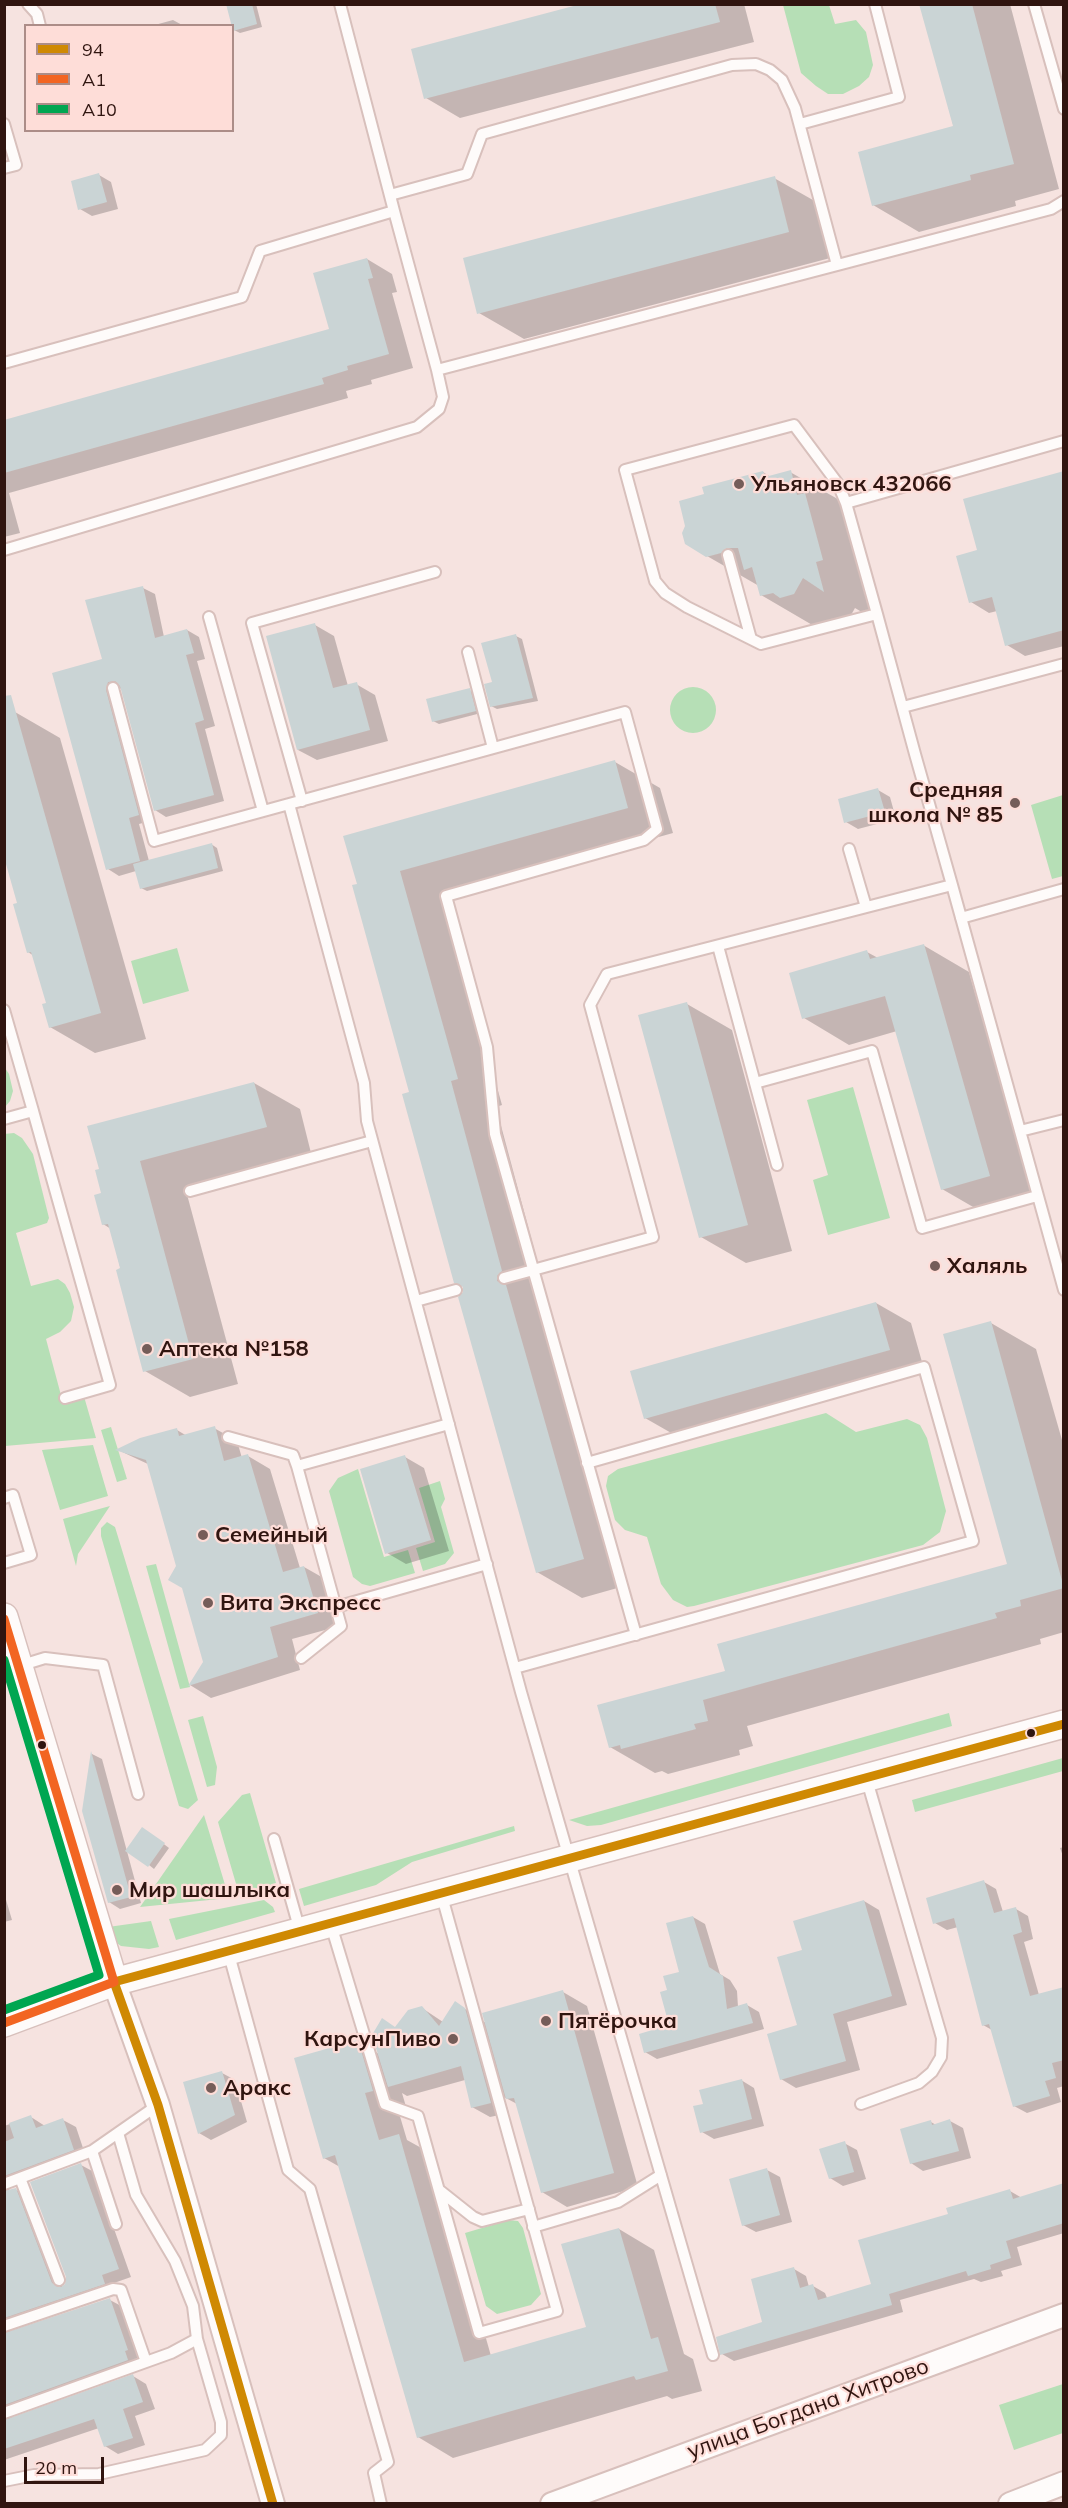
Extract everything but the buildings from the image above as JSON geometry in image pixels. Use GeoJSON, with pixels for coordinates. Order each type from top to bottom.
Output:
{"type":"FeatureCollection","features":[{"type":"Feature","properties":{"kind":"street"},"geometry":{"type":"LineString","coordinates":[[4,1617],[114,1982],[158,2105],[268,2502]]}},
{"type":"Feature","properties":{"kind":"street"},"geometry":{"type":"LineString","coordinates":[[4,2023],[114,1982],[1064,1724]]}},
{"type":"Feature","properties":{"kind":"street","name":"улица Богдана Хитрово"},"geometry":{"type":"LineString","coordinates":[[552,2504],[1064,2315]]}},
{"type":"Feature","properties":{"kind":"street"},"geometry":{"type":"LineString","coordinates":[[1010,2504],[1064,2483]]}},
{"type":"Feature","properties":{"kind":"lane"},"geometry":{"type":"LineString","coordinates":[[28,4],[37,14],[40,24]]}},
{"type":"Feature","properties":{"kind":"lane"},"geometry":{"type":"LineString","coordinates":[[4,550],[417,427],[439,409],[443,398],[437,370],[340,4]]}},
{"type":"Feature","properties":{"kind":"lane"},"geometry":{"type":"LineString","coordinates":[[800,124],[899,97],[875,4]]}},
{"type":"Feature","properties":{"kind":"lane"},"geometry":{"type":"LineString","coordinates":[[1034,4],[1064,109]]}},
{"type":"Feature","properties":{"kind":"lane"},"geometry":{"type":"LineString","coordinates":[[390,195],[467,174],[482,134],[732,65],[756,64],[777,75],[789,93],[800,124],[837,265]]}},
{"type":"Feature","properties":{"kind":"lane"},"geometry":{"type":"LineString","coordinates":[[4,124],[16,165],[4,168]]}},
{"type":"Feature","properties":{"kind":"lane"},"geometry":{"type":"LineString","coordinates":[[437,370],[1050,209],[1064,201]]}},
{"type":"Feature","properties":{"kind":"lane"},"geometry":{"type":"LineString","coordinates":[[4,363],[242,297],[260,251],[394,212]]}},
{"type":"Feature","properties":{"kind":"lane"},"geometry":{"type":"LineString","coordinates":[[877,614],[761,644],[687,607],[665,593],[655,581],[625,470],[794,425],[838,484],[846,503],[903,707],[1020,1131],[1037,1196],[1064,1290]]}},
{"type":"Feature","properties":{"kind":"lane"},"geometry":{"type":"LineString","coordinates":[[846,503],[1064,441]]}},
{"type":"Feature","properties":{"kind":"lane"},"geometry":{"type":"LineString","coordinates":[[728,555],[751,639]]}},
{"type":"Feature","properties":{"kind":"lane"},"geometry":{"type":"LineString","coordinates":[[302,801],[252,623],[435,572]]}},
{"type":"Feature","properties":{"kind":"lane"},"geometry":{"type":"LineString","coordinates":[[209,617],[263,811]]}},
{"type":"Feature","properties":{"kind":"lane"},"geometry":{"type":"LineString","coordinates":[[468,652],[493,748]]}},
{"type":"Feature","properties":{"kind":"lane"},"geometry":{"type":"LineString","coordinates":[[903,707],[1064,664]]}},
{"type":"Feature","properties":{"kind":"lane"},"geometry":{"type":"LineString","coordinates":[[113,688],[153,841],[625,712],[657,829],[644,840],[446,896],[487,1047],[495,1134],[636,1635]]}},
{"type":"Feature","properties":{"kind":"lane"},"geometry":{"type":"LineString","coordinates":[[289,804],[364,1083],[367,1121],[372,1141],[515,1668],[713,2355]]}},
{"type":"Feature","properties":{"kind":"lane"},"geometry":{"type":"LineString","coordinates":[[849,849],[866,907]]}},
{"type":"Feature","properties":{"kind":"lane"},"geometry":{"type":"LineString","coordinates":[[504,1278],[653,1237],[590,1005],[607,974],[952,885]]}},
{"type":"Feature","properties":{"kind":"lane"},"geometry":{"type":"LineString","coordinates":[[961,918],[1064,889]]}},
{"type":"Feature","properties":{"kind":"lane"},"geometry":{"type":"LineString","coordinates":[[718,946],[777,1166]]}},
{"type":"Feature","properties":{"kind":"lane"},"geometry":{"type":"LineString","coordinates":[[4,1010],[110,1385],[65,1398]]}},
{"type":"Feature","properties":{"kind":"lane"},"geometry":{"type":"LineString","coordinates":[[755,1083],[872,1051],[922,1228],[1037,1196]]}},
{"type":"Feature","properties":{"kind":"lane"},"geometry":{"type":"LineString","coordinates":[[4,1119],[33,1111]]}},
{"type":"Feature","properties":{"kind":"lane"},"geometry":{"type":"LineString","coordinates":[[1020,1131],[1064,1120]]}},
{"type":"Feature","properties":{"kind":"lane"},"geometry":{"type":"LineString","coordinates":[[190,1191],[372,1141]]}},
{"type":"Feature","properties":{"kind":"lane"},"geometry":{"type":"LineString","coordinates":[[416,1301],[456,1290]]}},
{"type":"Feature","properties":{"kind":"lane"},"geometry":{"type":"LineString","coordinates":[[515,1668],[973,1541],[924,1367],[587,1464]]}},
{"type":"Feature","properties":{"kind":"lane"},"geometry":{"type":"LineString","coordinates":[[297,1466],[449,1424]]}},
{"type":"Feature","properties":{"kind":"lane"},"geometry":{"type":"LineString","coordinates":[[228,1437],[293,1455],[297,1466],[341,1626],[301,1658]]}},
{"type":"Feature","properties":{"kind":"lane"},"geometry":{"type":"LineString","coordinates":[[4,1498],[14,1495],[31,1554],[4,1563]]}},
{"type":"Feature","properties":{"kind":"lane"},"geometry":{"type":"LineString","coordinates":[[336,1607],[487,1564]]}},
{"type":"Feature","properties":{"kind":"lane"},"geometry":{"type":"LineString","coordinates":[[19,1666],[45,1658],[103,1665],[138,1794]]}},
{"type":"Feature","properties":{"kind":"lane"},"geometry":{"type":"LineString","coordinates":[[861,2104],[920,2083],[932,2072],[941,2057],[942,2038],[866,1777]]}},
{"type":"Feature","properties":{"kind":"lane"},"geometry":{"type":"LineString","coordinates":[[274,1839],[300,1931]]}},
{"type":"Feature","properties":{"kind":"lane"},"geometry":{"type":"LineString","coordinates":[[330,1923],[386,2104],[418,2116],[479,2333],[557,2311],[440,1893]]}},
{"type":"Feature","properties":{"kind":"lane"},"geometry":{"type":"LineString","coordinates":[[228,1951],[288,2170],[310,2189],[388,2462],[374,2473],[381,2504]]}},
{"type":"Feature","properties":{"kind":"lane"},"geometry":{"type":"LineString","coordinates":[[4,2184],[92,2151],[158,2105]]}},
{"type":"Feature","properties":{"kind":"lane"},"geometry":{"type":"LineString","coordinates":[[4,2481],[34,2475],[99,2474],[205,2450],[220,2435],[221,2422],[197,2339],[193,2306],[175,2261],[136,2195],[118,2133]]}},
{"type":"Feature","properties":{"kind":"lane"},"geometry":{"type":"LineString","coordinates":[[92,2151],[116,2224]]}},
{"type":"Feature","properties":{"kind":"lane"},"geometry":{"type":"LineString","coordinates":[[533,2226],[618,2202],[661,2175]]}},
{"type":"Feature","properties":{"kind":"lane"},"geometry":{"type":"LineString","coordinates":[[21,2178],[59,2280]]}},
{"type":"Feature","properties":{"kind":"lane"},"geometry":{"type":"LineString","coordinates":[[439,2189],[473,2217],[482,2221],[529,2209]]}},
{"type":"Feature","properties":{"kind":"lane"},"geometry":{"type":"LineString","coordinates":[[4,2326],[113,2289],[121,2290],[146,2362]]}},
{"type":"Feature","properties":{"kind":"lane"},"geometry":{"type":"LineString","coordinates":[[4,2413],[146,2362],[197,2339]]}},
{"type":"Feature","properties":{"kind":"green space"},"geometry":{"type":"Polygon","coordinates":[[[783,5],[829,5],[835,24],[856,20],[866,32],[873,65],[869,77],[859,86],[843,94],[828,94],[816,86],[801,73],[783,5]]]}},
{"type":"Feature","properties":{"kind":"green space"},"geometry":{"type":"Polygon","coordinates":[[[693,687],[702,688],[709,694],[715,701],[715,719],[709,726],[702,732],[693,733],[684,732],[677,726],[671,719],[670,710],[671,701],[677,694],[684,688],[693,687]]]}},
{"type":"Feature","properties":{"kind":"green space"},"geometry":{"type":"Polygon","coordinates":[[[1063,795],[1063,876],[1052,879],[1031,805],[1063,795]]]}},
{"type":"Feature","properties":{"kind":"green space"},"geometry":{"type":"Polygon","coordinates":[[[177,948],[189,991],[143,1004],[131,961],[177,948]]]}},
{"type":"Feature","properties":{"kind":"green space"},"geometry":{"type":"Polygon","coordinates":[[[5,1068],[9,1074],[13,1091],[5,1107],[5,1068]]]}},
{"type":"Feature","properties":{"kind":"green space"},"geometry":{"type":"Polygon","coordinates":[[[853,1087],[890,1218],[828,1235],[813,1180],[828,1175],[807,1100],[853,1087]]]}},
{"type":"Feature","properties":{"kind":"green space"},"geometry":{"type":"Polygon","coordinates":[[[14,1133],[22,1138],[33,1154],[49,1218],[47,1223],[16,1233],[31,1286],[58,1279],[65,1284],[70,1293],[74,1307],[71,1321],[60,1332],[46,1339],[62,1399],[83,1393],[96,1438],[5,1446],[4,1134],[14,1133]]]}},
{"type":"Feature","properties":{"kind":"green space"},"geometry":{"type":"Polygon","coordinates":[[[826,1413],[856,1432],[907,1419],[920,1425],[927,1438],[946,1511],[940,1532],[923,1545],[694,1606],[687,1607],[673,1600],[661,1584],[647,1537],[625,1530],[615,1520],[606,1486],[608,1476],[618,1469],[826,1413]]]}},
{"type":"Feature","properties":{"kind":"green space"},"geometry":{"type":"Polygon","coordinates":[[[111,1427],[127,1479],[117,1482],[101,1430],[111,1427]]]}},
{"type":"Feature","properties":{"kind":"green space"},"geometry":{"type":"Polygon","coordinates":[[[93,1445],[108,1496],[60,1510],[42,1450],[93,1445]]]}},
{"type":"Feature","properties":{"kind":"green space"},"geometry":{"type":"Polygon","coordinates":[[[358,1469],[384,1557],[408,1550],[415,1573],[370,1586],[362,1584],[353,1577],[329,1491],[338,1478],[358,1469]]]}},
{"type":"Feature","properties":{"kind":"green space"},"geometry":{"type":"Polygon","coordinates":[[[440,1481],[445,1499],[441,1507],[454,1553],[445,1564],[423,1571],[416,1548],[435,1542],[419,1488],[440,1481]]]}},
{"type":"Feature","properties":{"kind":"green space"},"geometry":{"type":"Polygon","coordinates":[[[110,1506],[78,1554],[76,1566],[63,1519],[110,1506]]]}},
{"type":"Feature","properties":{"kind":"green space"},"geometry":{"type":"Polygon","coordinates":[[[107,1522],[115,1527],[198,1800],[188,1809],[179,1806],[101,1536],[101,1528],[107,1522]]]}},
{"type":"Feature","properties":{"kind":"green space"},"geometry":{"type":"Polygon","coordinates":[[[156,1564],[190,1687],[180,1689],[146,1566],[156,1564]]]}},
{"type":"Feature","properties":{"kind":"green space"},"geometry":{"type":"Polygon","coordinates":[[[949,1713],[952,1726],[601,1825],[587,1826],[569,1820],[949,1713]]]}},
{"type":"Feature","properties":{"kind":"green space"},"geometry":{"type":"Polygon","coordinates":[[[203,1716],[217,1767],[215,1785],[207,1787],[188,1720],[203,1716]]]}},
{"type":"Feature","properties":{"kind":"green space"},"geometry":{"type":"Polygon","coordinates":[[[1063,1758],[1063,1771],[915,1812],[912,1800],[1063,1758]]]}},
{"type":"Feature","properties":{"kind":"green space"},"geometry":{"type":"Polygon","coordinates":[[[250,1793],[276,1883],[239,1894],[218,1822],[242,1795],[250,1793]]]}},
{"type":"Feature","properties":{"kind":"green space"},"geometry":{"type":"Polygon","coordinates":[[[204,1815],[229,1898],[140,1907],[204,1815]]]}},
{"type":"Feature","properties":{"kind":"green space"},"geometry":{"type":"Polygon","coordinates":[[[514,1826],[515,1831],[412,1862],[376,1885],[304,1906],[299,1889],[514,1826]]]}},
{"type":"Feature","properties":{"kind":"green space"},"geometry":{"type":"Polygon","coordinates":[[[264,1900],[273,1907],[275,1912],[176,1940],[169,1919],[264,1900]]]}},
{"type":"Feature","properties":{"kind":"green space"},"geometry":{"type":"Polygon","coordinates":[[[151,1921],[159,1947],[149,1949],[121,1946],[114,1941],[108,1927],[151,1921]]]}},
{"type":"Feature","properties":{"kind":"green space"},"geometry":{"type":"Polygon","coordinates":[[[509,2220],[518,2221],[523,2228],[541,2294],[531,2305],[497,2314],[486,2306],[465,2233],[509,2220]]]}},
{"type":"Feature","properties":{"kind":"green space"},"geometry":{"type":"Polygon","coordinates":[[[1063,2384],[1063,2433],[1014,2450],[999,2405],[1063,2384]]]}},
{"type":"Feature","properties":{"kind":"transit line","name":"А1"},"geometry":{"type":"LineString","coordinates":[[4,1619],[114,1982],[4,2023]]}},
{"type":"Feature","properties":{"kind":"transit line","name":"А10"},"geometry":{"type":"LineString","coordinates":[[4,1660],[99,1975],[4,2010]]}},
{"type":"Feature","properties":{"kind":"transit line","name":"94"},"geometry":{"type":"LineString","coordinates":[[114,1982],[1064,1724]]}},
{"type":"Feature","properties":{"kind":"transit line","name":"94"},"geometry":{"type":"LineString","coordinates":[[114,1982],[158,2105],[273,2504]]}},
{"type":"Feature","properties":{"kind":"place","name":"Ульяновск 432066"},"geometry":{"type":"Point","coordinates":[739,484]}},
{"type":"Feature","properties":{"kind":"place","name":"Средняя школа № 85"},"geometry":{"type":"Point","coordinates":[1015,803]}},
{"type":"Feature","properties":{"kind":"place","name":"Халяль"},"geometry":{"type":"Point","coordinates":[935,1266]}},
{"type":"Feature","properties":{"kind":"place","name":"Аптека №158"},"geometry":{"type":"Point","coordinates":[147,1349]}},
{"type":"Feature","properties":{"kind":"place","name":"Семейный"},"geometry":{"type":"Point","coordinates":[203,1535]}},
{"type":"Feature","properties":{"kind":"place","name":"Вита Экспресс"},"geometry":{"type":"Point","coordinates":[208,1603]}},
{"type":"Feature","properties":{"kind":"place","name":"Мир шашлыка"},"geometry":{"type":"Point","coordinates":[117,1890]}},
{"type":"Feature","properties":{"kind":"place","name":"Пятёрочка"},"geometry":{"type":"Point","coordinates":[546,2021]}},
{"type":"Feature","properties":{"kind":"place","name":"КарсунПиво"},"geometry":{"type":"Point","coordinates":[453,2039]}},
{"type":"Feature","properties":{"kind":"place","name":"Аракc"},"geometry":{"type":"Point","coordinates":[211,2088]}}]}
